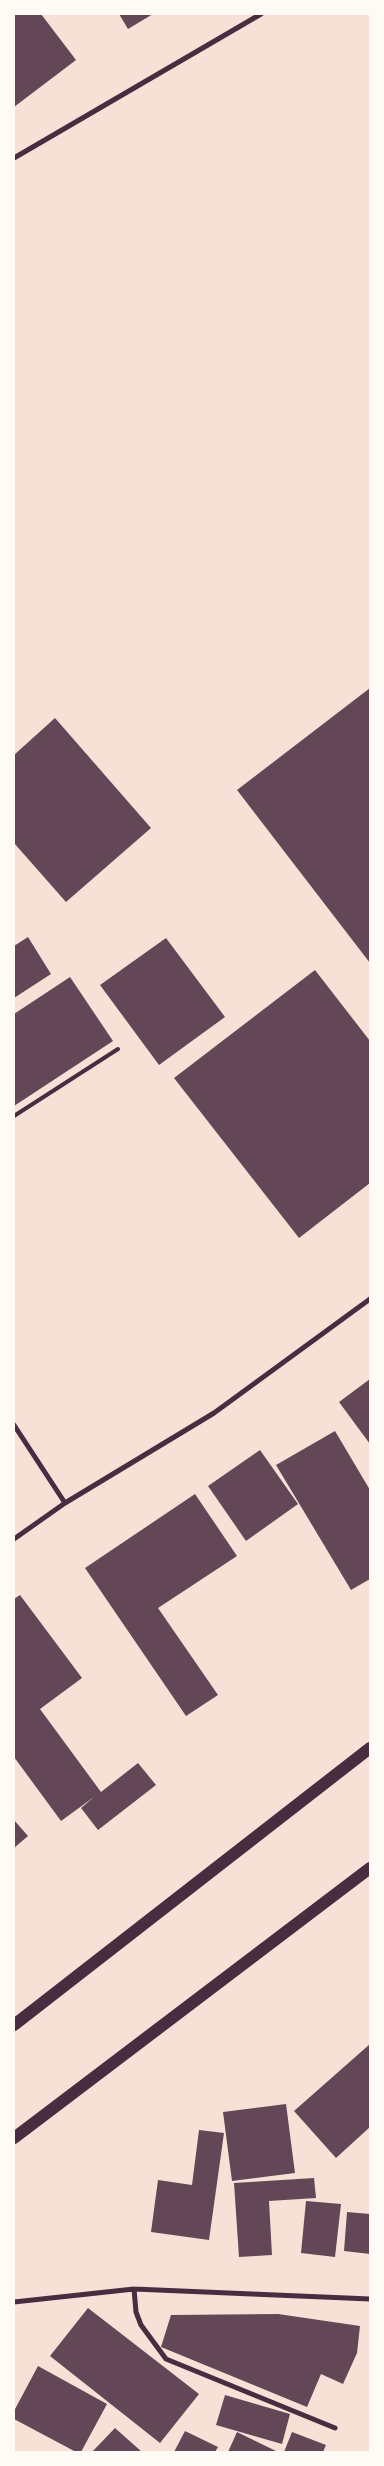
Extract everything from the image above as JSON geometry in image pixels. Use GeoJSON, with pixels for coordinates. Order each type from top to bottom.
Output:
{"type":"FeatureCollection","features":[{"type":"Feature","properties":{"kind":"main road"},"geometry":{"type":"LineString","coordinates":[[14,2025],[370,1748]]}},
{"type":"Feature","properties":{"kind":"main road"},"geometry":{"type":"LineString","coordinates":[[14,2138],[370,1868]]}},
{"type":"Feature","properties":{"kind":"street"},"geometry":{"type":"LineString","coordinates":[[14,158],[261,14]]}},
{"type":"Feature","properties":{"kind":"street"},"geometry":{"type":"LineString","coordinates":[[14,1539],[66,1503],[214,1413],[370,1299]]}},
{"type":"Feature","properties":{"kind":"street"},"geometry":{"type":"LineString","coordinates":[[14,1425],[66,1503]]}},
{"type":"Feature","properties":{"kind":"street"},"geometry":{"type":"LineString","coordinates":[[14,2302],[134,2289],[370,2299]]}},
{"type":"Feature","properties":{"kind":"street"},"geometry":{"type":"LineString","coordinates":[[134,2289],[136,2312],[141,2325],[166,2359],[335,2428]]}},
{"type":"Feature","properties":{"kind":"lane"},"geometry":{"type":"LineString","coordinates":[[14,1116],[118,1049]]}},
{"type":"Feature","properties":{"kind":"building"},"geometry":{"type":"Polygon","coordinates":[[[14,14],[41,14],[76,60],[14,107],[14,14]]]}},
{"type":"Feature","properties":{"kind":"building"},"geometry":{"type":"Polygon","coordinates":[[[119,14],[153,14],[128,29],[119,14]]]}},
{"type":"Feature","properties":{"kind":"building"},"geometry":{"type":"Polygon","coordinates":[[[370,688],[370,963],[237,790],[370,688]]]}},
{"type":"Feature","properties":{"kind":"building"},"geometry":{"type":"Polygon","coordinates":[[[55,718],[151,828],[66,902],[14,843],[14,755],[55,718]]]}},
{"type":"Feature","properties":{"kind":"building"},"geometry":{"type":"Polygon","coordinates":[[[28,937],[51,974],[14,998],[14,946],[28,937]]]}},
{"type":"Feature","properties":{"kind":"building"},"geometry":{"type":"Polygon","coordinates":[[[166,938],[225,1017],[159,1065],[100,985],[166,938]]]}},
{"type":"Feature","properties":{"kind":"building"},"geometry":{"type":"Polygon","coordinates":[[[315,970],[370,1041],[370,1183],[299,1238],[174,1078],[315,970]]]}},
{"type":"Feature","properties":{"kind":"building"},"geometry":{"type":"Polygon","coordinates":[[[70,977],[113,1041],[14,1106],[14,1014],[70,977]]]}},
{"type":"Feature","properties":{"kind":"building"},"geometry":{"type":"Polygon","coordinates":[[[370,1379],[370,1444],[339,1402],[370,1379]]]}},
{"type":"Feature","properties":{"kind":"building"},"geometry":{"type":"Polygon","coordinates":[[[335,1431],[370,1490],[370,1579],[351,1590],[276,1465],[335,1431]]]}},
{"type":"Feature","properties":{"kind":"building"},"geometry":{"type":"Polygon","coordinates":[[[260,1450],[298,1504],[246,1541],[208,1486],[260,1450]]]}},
{"type":"Feature","properties":{"kind":"building"},"geometry":{"type":"Polygon","coordinates":[[[195,1494],[237,1556],[158,1608],[218,1695],[186,1716],[85,1568],[195,1494]]]}},
{"type":"Feature","properties":{"kind":"building"},"geometry":{"type":"Polygon","coordinates":[[[20,1595],[82,1678],[40,1709],[101,1792],[138,1763],[156,1785],[98,1830],[81,1808],[94,1797],[61,1821],[14,1757],[14,1599],[20,1595]]]}},
{"type":"Feature","properties":{"kind":"building"},"geometry":{"type":"Polygon","coordinates":[[[14,1820],[28,1836],[14,1848],[14,1820]]]}},
{"type":"Feature","properties":{"kind":"building"},"geometry":{"type":"Polygon","coordinates":[[[370,2044],[370,2127],[336,2158],[294,2111],[370,2044]]]}},
{"type":"Feature","properties":{"kind":"building"},"geometry":{"type":"Polygon","coordinates":[[[286,2104],[295,2173],[232,2181],[223,2112],[286,2104]]]}},
{"type":"Feature","properties":{"kind":"building"},"geometry":{"type":"Polygon","coordinates":[[[199,2130],[224,2133],[209,2240],[151,2232],[158,2180],[192,2185],[199,2130]]]}},
{"type":"Feature","properties":{"kind":"building"},"geometry":{"type":"Polygon","coordinates":[[[314,2178],[316,2198],[269,2201],[272,2255],[239,2257],[234,2183],[314,2178]]]}},
{"type":"Feature","properties":{"kind":"building"},"geometry":{"type":"Polygon","coordinates":[[[306,2201],[341,2204],[335,2257],[301,2253],[306,2201]]]}},
{"type":"Feature","properties":{"kind":"building"},"geometry":{"type":"Polygon","coordinates":[[[347,2212],[370,2214],[370,2254],[344,2251],[347,2212]]]}},
{"type":"Feature","properties":{"kind":"building"},"geometry":{"type":"Polygon","coordinates":[[[88,2308],[199,2394],[160,2443],[50,2356],[88,2308]]]}},
{"type":"Feature","properties":{"kind":"building"},"geometry":{"type":"Polygon","coordinates":[[[278,2314],[360,2326],[357,2353],[343,2384],[321,2374],[307,2407],[161,2347],[171,2315],[278,2314]]]}},
{"type":"Feature","properties":{"kind":"building"},"geometry":{"type":"Polygon","coordinates":[[[38,2366],[107,2404],[81,2452],[76,2452],[14,2419],[14,2411],[38,2366]]]}},
{"type":"Feature","properties":{"kind":"building"},"geometry":{"type":"Polygon","coordinates":[[[225,2395],[290,2414],[282,2444],[216,2425],[225,2395]]]}},
{"type":"Feature","properties":{"kind":"building"},"geometry":{"type":"Polygon","coordinates":[[[115,2428],[142,2452],[92,2452],[115,2428]]]}},
{"type":"Feature","properties":{"kind":"building"},"geometry":{"type":"Polygon","coordinates":[[[185,2431],[218,2447],[215,2452],[174,2452],[185,2431]]]}},
{"type":"Feature","properties":{"kind":"building"},"geometry":{"type":"Polygon","coordinates":[[[237,2432],[278,2452],[228,2452],[237,2432]]]}},
{"type":"Feature","properties":{"kind":"building"},"geometry":{"type":"Polygon","coordinates":[[[292,2432],[326,2445],[323,2452],[284,2452],[292,2432]]]}}]}
